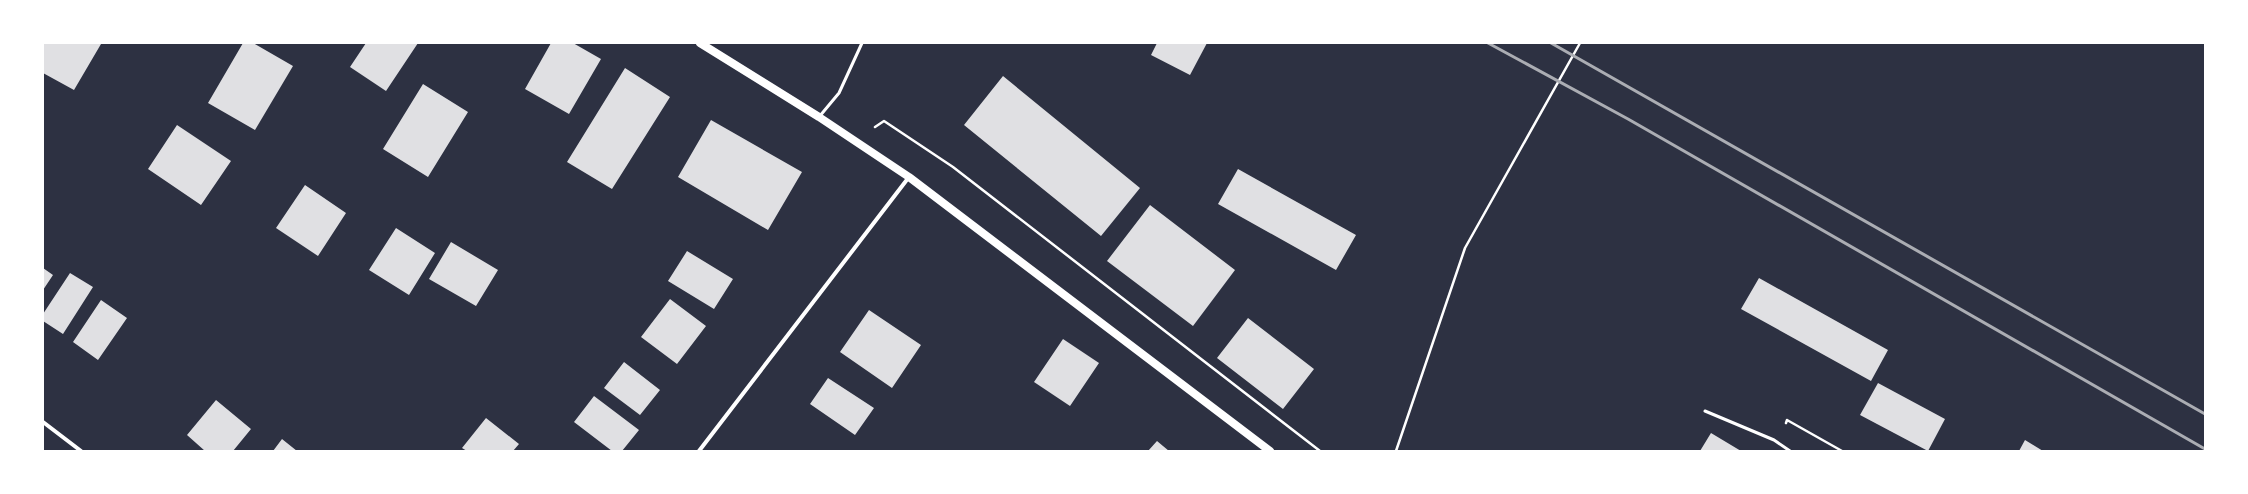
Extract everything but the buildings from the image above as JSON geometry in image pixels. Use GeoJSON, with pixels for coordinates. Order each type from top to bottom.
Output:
{"type":"FeatureCollection","features":[{"type":"Feature","properties":{"kind":"main road"},"geometry":{"type":"LineString","coordinates":[[700,43],[819,117],[909,177],[1270,451]]}},
{"type":"Feature","properties":{"kind":"street"},"geometry":{"type":"LineString","coordinates":[[699,451],[909,177]]}},
{"type":"Feature","properties":{"kind":"street"},"geometry":{"type":"LineString","coordinates":[[43,422],[81,451]]}},
{"type":"Feature","properties":{"kind":"lane"},"geometry":{"type":"LineString","coordinates":[[819,117],[839,92],[862,43]]}},
{"type":"Feature","properties":{"kind":"lane"},"geometry":{"type":"LineString","coordinates":[[1705,411],[1774,440],[1790,451]]}},
{"type":"Feature","properties":{"kind":"path"},"geometry":{"type":"LineString","coordinates":[[1396,451],[1465,248],[1580,43]]}},
{"type":"Feature","properties":{"kind":"path"},"geometry":{"type":"LineString","coordinates":[[854,140],[884,122],[953,167],[1320,451]]}},
{"type":"Feature","properties":{"kind":"railway"},"geometry":{"type":"LineString","coordinates":[[1488,43],[1628,119],[2205,449]]}},
{"type":"Feature","properties":{"kind":"railway"},"geometry":{"type":"LineString","coordinates":[[1551,43],[2205,414]]}}]}
